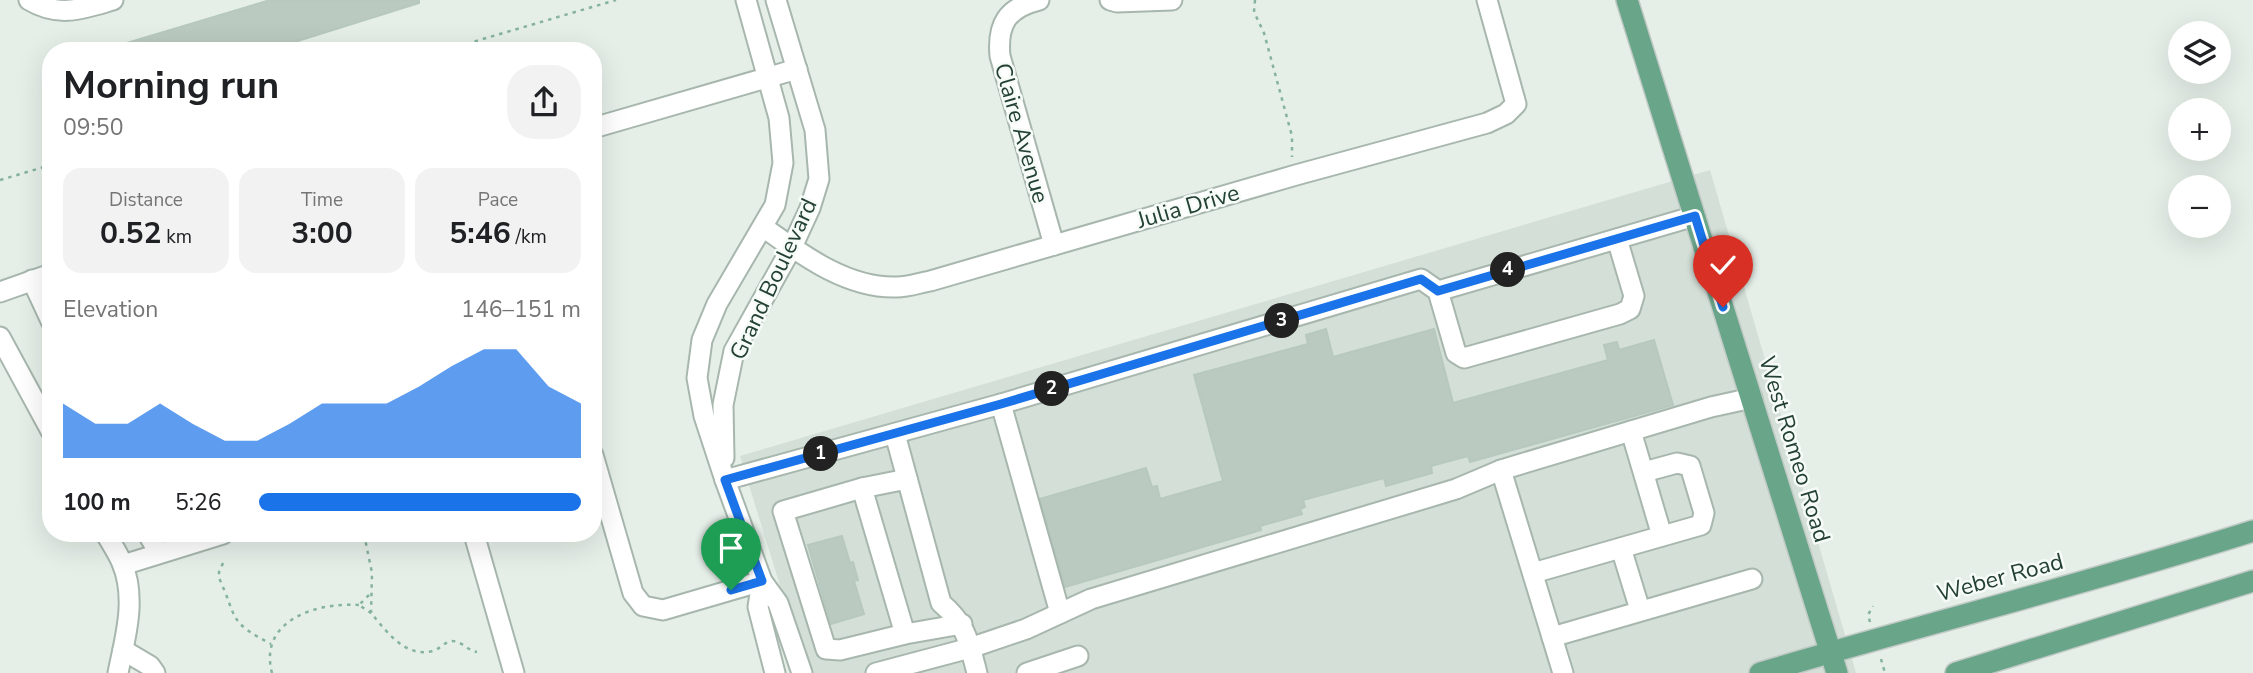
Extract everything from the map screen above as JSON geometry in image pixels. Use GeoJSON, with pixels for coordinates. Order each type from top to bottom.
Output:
{"type":"FeatureCollection","features":[{"type":"Feature","properties":{"kind":"main road","name":"West Romeo Road"},"geometry":{"type":"LineString","coordinates":[[1627,0],[1837,673]]}},
{"type":"Feature","properties":{"kind":"main road","name":"Weber Road"},"geometry":{"type":"LineString","coordinates":[[1760,673],[2178,555],[2253,531]]}},
{"type":"Feature","properties":{"kind":"main road"},"geometry":{"type":"LineString","coordinates":[[1956,673],[2253,581]]}},
{"type":"Feature","properties":{"kind":"street"},"geometry":{"type":"LineString","coordinates":[[29,0],[50,10],[75,11],[113,0]]}},
{"type":"Feature","properties":{"kind":"street","name":"Grand Boulevard"},"geometry":{"type":"LineString","coordinates":[[746,0],[779,117],[783,163],[775,205],[717,304],[702,340],[698,378],[704,416],[725,480],[762,581],[778,603],[802,673]]}},
{"type":"Feature","properties":{"kind":"street","name":"Grand Boulevard"},"geometry":{"type":"LineString","coordinates":[[725,480],[723,405],[734,351],[792,247],[810,208],[819,179],[815,130],[776,0]]}},
{"type":"Feature","properties":{"kind":"street","name":"Claire Avenue"},"geometry":{"type":"LineString","coordinates":[[1039,0],[1027,3],[1006,17],[998,35],[1000,56],[1054,245]]}},
{"type":"Feature","properties":{"kind":"street"},"geometry":{"type":"LineString","coordinates":[[1110,0],[1172,0]]}},
{"type":"Feature","properties":{"kind":"street","name":"Julia Drive"},"geometry":{"type":"LineString","coordinates":[[762,226],[792,247],[862,284],[898,287],[930,281],[1487,122],[1506,114],[1516,104],[1487,0]]}},
{"type":"Feature","properties":{"kind":"street"},"geometry":{"type":"LineString","coordinates":[[602,125],[797,69]]}},
{"type":"Feature","properties":{"kind":"street"},"geometry":{"type":"LineString","coordinates":[[1438,291],[1695,216]]}},
{"type":"Feature","properties":{"kind":"street"},"geometry":{"type":"LineString","coordinates":[[725,480],[1001,404],[1421,279],[1438,291],[1456,353],[1464,358],[1630,309],[1634,296],[1617,239]]}},
{"type":"Feature","properties":{"kind":"street"},"geometry":{"type":"LineString","coordinates":[[0,292],[41,277]]}},
{"type":"Feature","properties":{"kind":"street"},"geometry":{"type":"LineString","coordinates":[[0,337],[42,414]]}},
{"type":"Feature","properties":{"kind":"street"},"geometry":{"type":"LineString","coordinates":[[876,673],[970,648],[1026,629],[1091,599],[1456,489],[1501,470],[1711,407],[1752,398]]}},
{"type":"Feature","properties":{"kind":"street"},"geometry":{"type":"LineString","coordinates":[[1001,404],[1060,613]]}},
{"type":"Feature","properties":{"kind":"street"},"geometry":{"type":"LineString","coordinates":[[1631,431],[1662,536]]}},
{"type":"Feature","properties":{"kind":"street"},"geometry":{"type":"LineString","coordinates":[[895,434],[941,603],[956,615],[962,624],[977,673]]}},
{"type":"Feature","properties":{"kind":"street"},"geometry":{"type":"LineString","coordinates":[[1533,573],[1701,525],[1704,513],[1690,466],[1677,463],[1644,472]]}},
{"type":"Feature","properties":{"kind":"street"},"geometry":{"type":"LineString","coordinates":[[1501,470],[1563,673]]}},
{"type":"Feature","properties":{"kind":"street"},"geometry":{"type":"LineString","coordinates":[[907,479],[862,488],[783,511],[826,649],[840,650],[905,634],[962,624]]}},
{"type":"Feature","properties":{"kind":"street"},"geometry":{"type":"LineString","coordinates":[[602,486],[633,593],[643,606],[663,610],[762,581]]}},
{"type":"Feature","properties":{"kind":"street"},"geometry":{"type":"LineString","coordinates":[[862,488],[905,634]]}},
{"type":"Feature","properties":{"kind":"street"},"geometry":{"type":"LineString","coordinates":[[110,542],[123,565],[130,616],[118,673]]}},
{"type":"Feature","properties":{"kind":"street"},"geometry":{"type":"LineString","coordinates":[[153,542],[159,553]]}},
{"type":"Feature","properties":{"kind":"street"},"geometry":{"type":"LineString","coordinates":[[123,565],[196,542]]}},
{"type":"Feature","properties":{"kind":"street"},"geometry":{"type":"LineString","coordinates":[[476,542],[514,673]]}},
{"type":"Feature","properties":{"kind":"street"},"geometry":{"type":"LineString","coordinates":[[1620,548],[1640,610]]}},
{"type":"Feature","properties":{"kind":"street"},"geometry":{"type":"LineString","coordinates":[[1552,637],[1752,579]]}},
{"type":"Feature","properties":{"kind":"street","name":"Grand Boulevard"},"geometry":{"type":"LineString","coordinates":[[762,581],[758,607],[775,673]]}},
{"type":"Feature","properties":{"kind":"street"},"geometry":{"type":"LineString","coordinates":[[122,650],[150,666],[155,673]]}},
{"type":"Feature","properties":{"kind":"street"},"geometry":{"type":"LineString","coordinates":[[1027,673],[1078,656]]}},
{"type":"Feature","properties":{"kind":"path"},"geometry":{"type":"LineString","coordinates":[[473,42],[616,0]]}},
{"type":"Feature","properties":{"kind":"path"},"geometry":{"type":"LineString","coordinates":[[1255,0],[1254,12],[1264,33],[1292,136],[1292,157]]}},
{"type":"Feature","properties":{"kind":"path"},"geometry":{"type":"LineString","coordinates":[[0,180],[42,168]]}},
{"type":"Feature","properties":{"kind":"path"},"geometry":{"type":"LineString","coordinates":[[366,542],[372,573],[371,612]]}},
{"type":"Feature","properties":{"kind":"path"},"geometry":{"type":"LineString","coordinates":[[223,564],[219,578],[236,621],[271,645]]}},
{"type":"Feature","properties":{"kind":"path"},"geometry":{"type":"LineString","coordinates":[[359,605],[370,595]]}},
{"type":"Feature","properties":{"kind":"path"},"geometry":{"type":"LineString","coordinates":[[272,673],[268,653],[284,628],[302,613],[339,604],[359,605],[371,612],[392,636],[410,650],[419,653],[437,650],[452,641],[477,652]]}},
{"type":"Feature","properties":{"kind":"shaded area"},"geometry":{"type":"Polygon","coordinates":[[[1710,170],[1856,673],[807,673],[740,456],[1710,170]]]}},
{"type":"Feature","properties":{"kind":"building"},"geometry":{"type":"Polygon","coordinates":[[[270,0],[419,0],[419,3],[295,42],[130,42],[270,0]]]}},
{"type":"Feature","properties":{"kind":"building"},"geometry":{"type":"Polygon","coordinates":[[[1326,329],[1333,357],[1434,329],[1453,403],[1608,360],[1604,345],[1617,342],[1619,350],[1654,340],[1673,405],[1470,462],[1468,456],[1431,466],[1432,473],[1386,486],[1384,478],[1303,500],[1305,507],[1300,509],[1302,514],[1260,526],[1261,530],[1065,587],[1040,499],[1146,468],[1152,487],[1157,486],[1160,499],[1223,481],[1194,375],[1308,344],[1306,335],[1326,329]]]}},
{"type":"Feature","properties":{"kind":"building"},"geometry":{"type":"Polygon","coordinates":[[[842,536],[850,563],[853,562],[858,580],[854,581],[864,614],[831,624],[808,545],[842,536]]]}},
{"type":"Feature","properties":{"kind":"route"},"geometry":{"type":"LineString","coordinates":[[731,590],[762,581],[725,480],[1001,404],[1421,279],[1438,291],[1695,216],[1723,307]]}}]}
